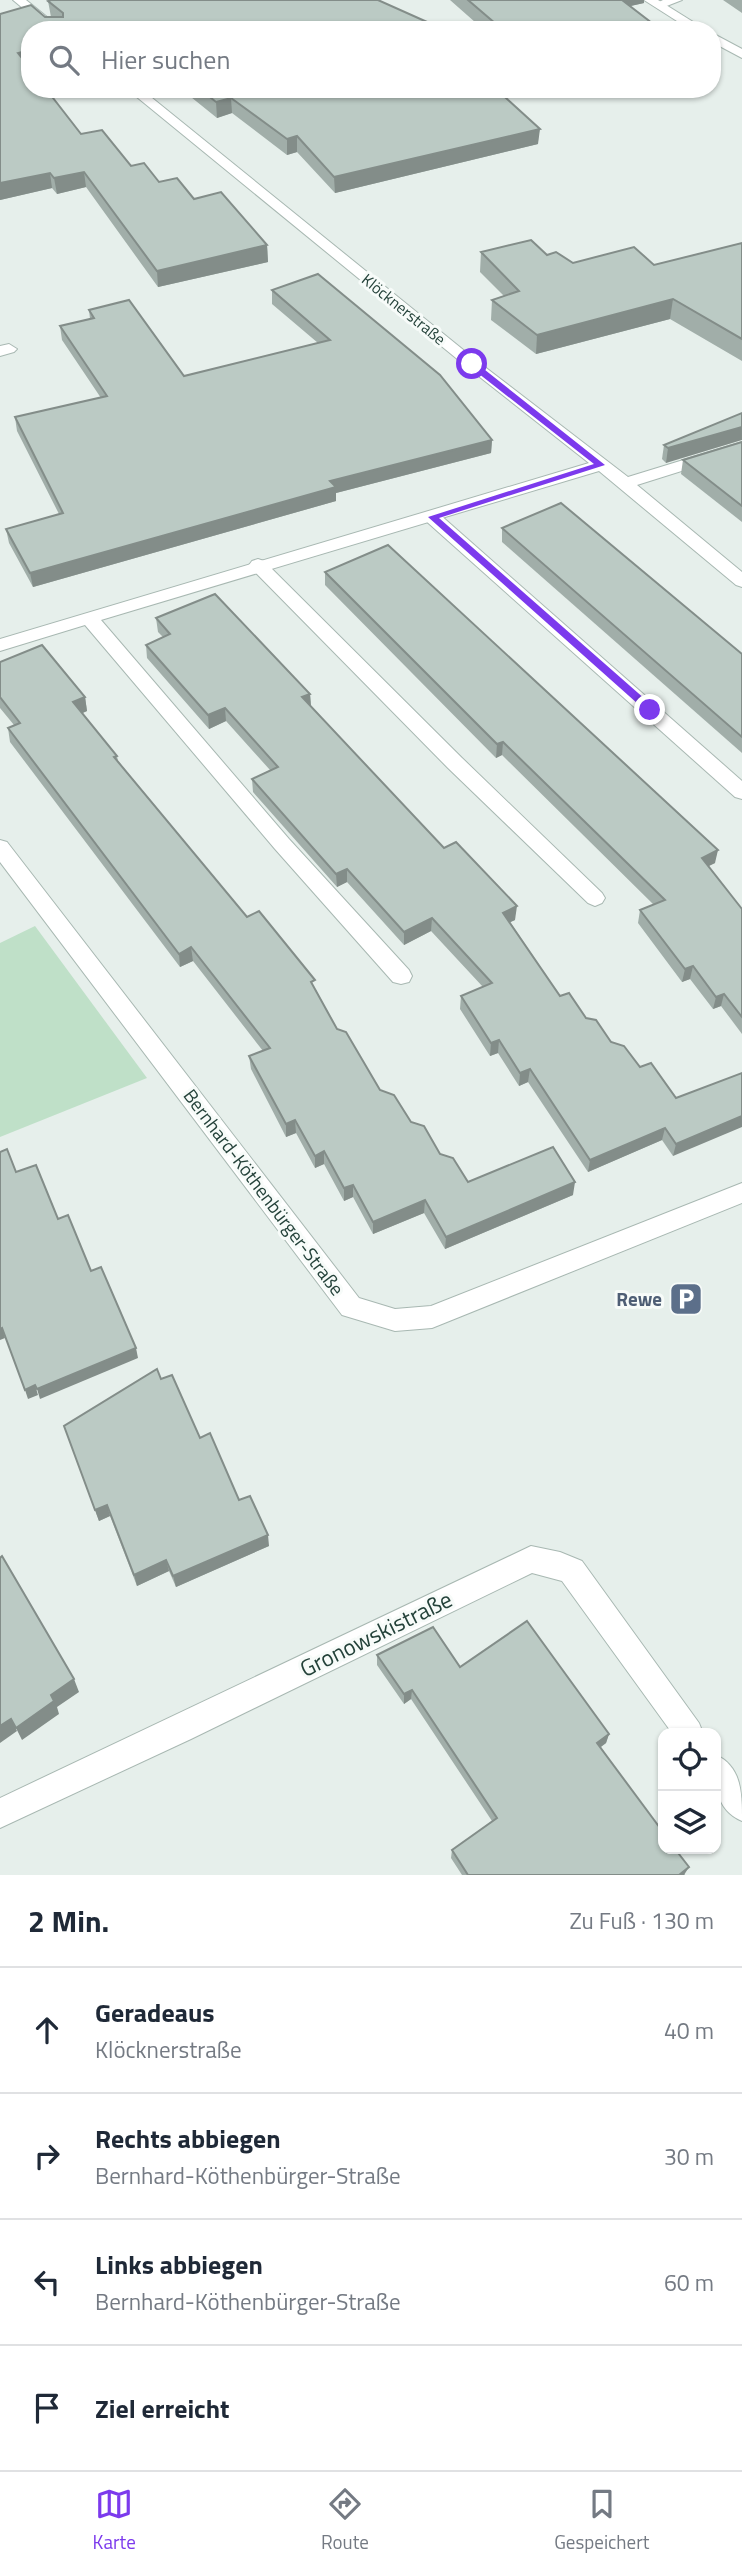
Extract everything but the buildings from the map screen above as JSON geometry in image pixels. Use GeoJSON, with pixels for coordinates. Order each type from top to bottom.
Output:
{"type":"FeatureCollection","features":[{"type":"Feature","properties":{"kind":"street"},"geometry":{"type":"LineString","coordinates":[[19,0],[46,21]]}},
{"type":"Feature","properties":{"kind":"street"},"geometry":{"type":"LineString","coordinates":[[655,3],[676,0]]}},
{"type":"Feature","properties":{"kind":"street"},"geometry":{"type":"LineString","coordinates":[[655,3],[686,21]]}},
{"type":"Feature","properties":{"kind":"street"},"geometry":{"type":"LineString","coordinates":[[721,42],[742,54]]}},
{"type":"Feature","properties":{"kind":"street","name":"Klöcknerstraße"},"geometry":{"type":"LineString","coordinates":[[143,98],[625,483],[742,581]]}},
{"type":"Feature","properties":{"kind":"street"},"geometry":{"type":"LineString","coordinates":[[625,483],[742,447]]}},
{"type":"Feature","properties":{"kind":"street"},"geometry":{"type":"LineString","coordinates":[[0,645],[258,565],[432,517],[601,465]]}},
{"type":"Feature","properties":{"kind":"street"},"geometry":{"type":"LineString","coordinates":[[432,517],[742,792]]}},
{"type":"Feature","properties":{"kind":"street"},"geometry":{"type":"LineString","coordinates":[[258,565],[595,898]]}},
{"type":"Feature","properties":{"kind":"street"},"geometry":{"type":"LineString","coordinates":[[88,617],[282,844],[401,976]]}},
{"type":"Feature","properties":{"kind":"street","name":"Bernhard-Köthenbürger-Straße"},"geometry":{"type":"LineString","coordinates":[[0,847],[351,1307],[395,1320],[432,1317],[742,1193]]}},
{"type":"Feature","properties":{"kind":"street","name":"Gronowskistraße"},"geometry":{"type":"LineString","coordinates":[[0,1813],[181,1729],[531,1559],[560,1565],[572,1571],[686,1728]]}},
{"type":"Feature","properties":{"kind":"street"},"geometry":{"type":"LineString","coordinates":[[721,1777],[742,1806]]}},
{"type":"Feature","properties":{"kind":"green space"},"geometry":{"type":"Polygon","coordinates":[[[35,926],[147,1078],[0,1137],[0,943],[35,926]]]}},
{"type":"Feature","properties":{"kind":"place","name":"Rewe"},"geometry":{"type":"Point","coordinates":[686,1299]}},
{"type":"Feature","properties":{"kind":"route"},"geometry":{"type":"LineString","coordinates":[[472,364],[601,465],[432,517],[650,710]]}}]}
